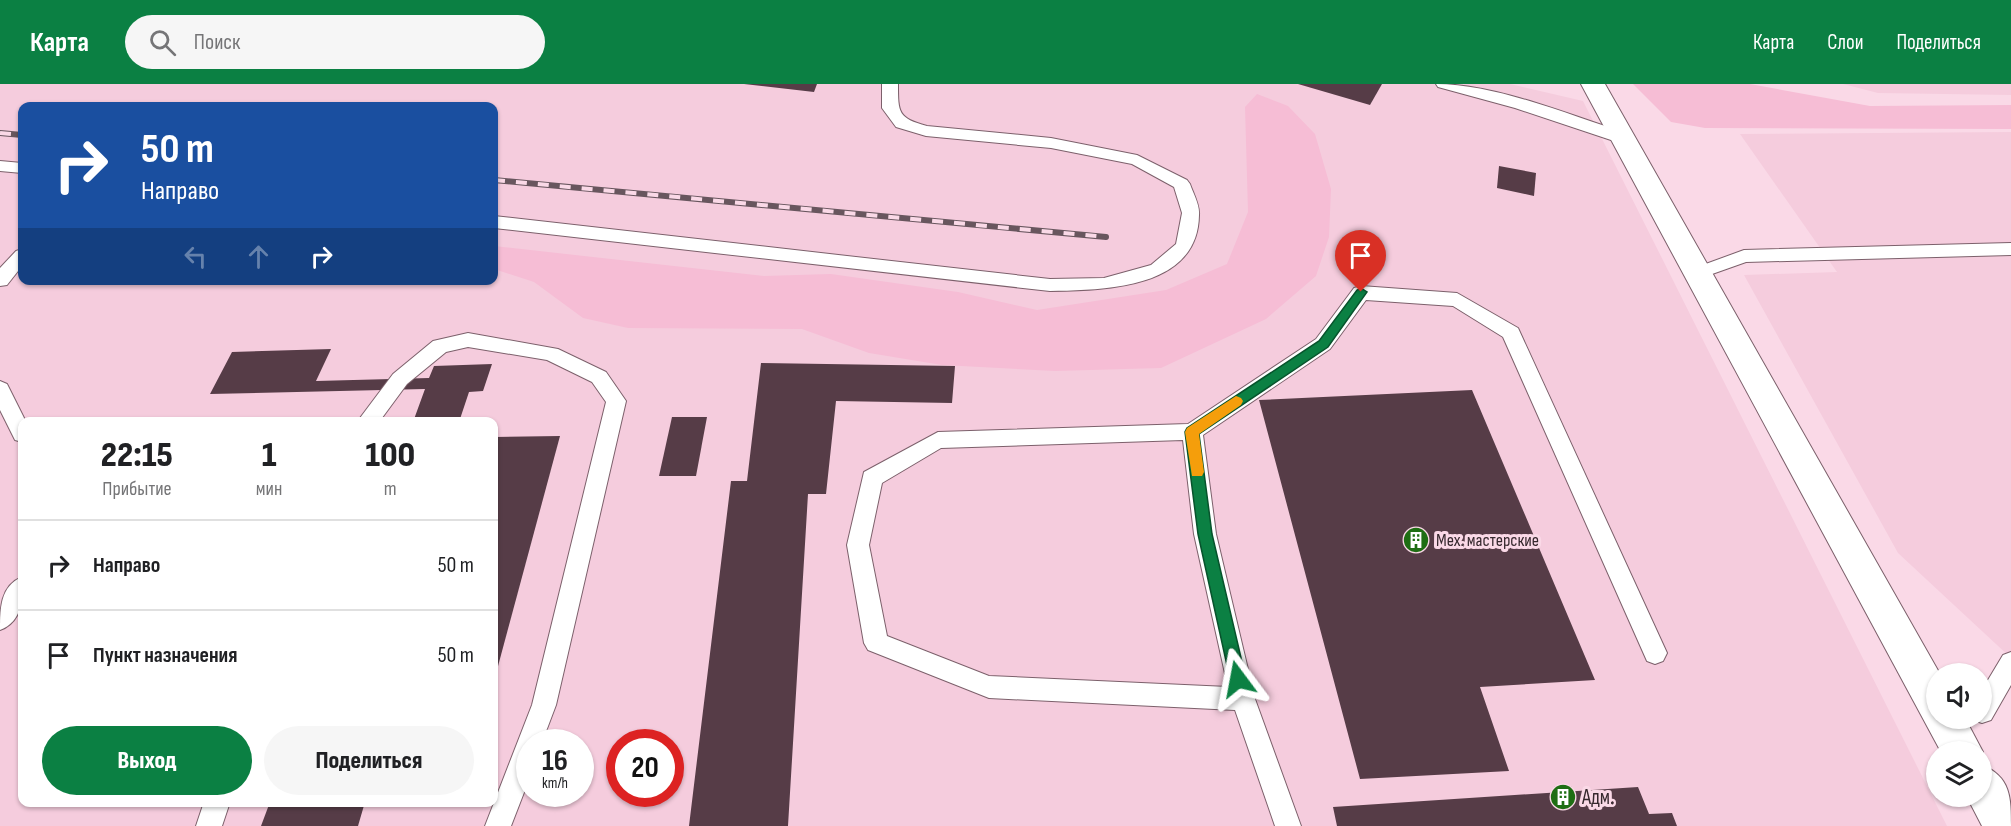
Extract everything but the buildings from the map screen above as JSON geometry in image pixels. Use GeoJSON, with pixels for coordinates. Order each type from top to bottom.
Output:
{"type":"FeatureCollection","features":[{"type":"Feature","properties":{"kind":"street"},"geometry":{"type":"LineString","coordinates":[[1593,84],[1926,686]]}},
{"type":"Feature","properties":{"kind":"street"},"geometry":{"type":"LineString","coordinates":[[1992,803],[2005,826]]}},
{"type":"Feature","properties":{"kind":"lane"},"geometry":{"type":"LineString","coordinates":[[498,222],[1050,285],[1104,284],[1157,270],[1184,247],[1191,213],[1181,183],[1137,160],[1051,144],[926,130],[902,124],[890,108],[890,84]]}},
{"type":"Feature","properties":{"kind":"lane"},"geometry":{"type":"LineString","coordinates":[[1444,84],[1521,105],[1623,138]]}},
{"type":"Feature","properties":{"kind":"lane"},"geometry":{"type":"LineString","coordinates":[[0,166],[18,168]]}},
{"type":"Feature","properties":{"kind":"lane"},"geometry":{"type":"LineString","coordinates":[[1698,273],[1744,256],[2011,249]]}},
{"type":"Feature","properties":{"kind":"lane"},"geometry":{"type":"LineString","coordinates":[[0,280],[18,260]]}},
{"type":"Feature","properties":{"kind":"lane"},"geometry":{"type":"LineString","coordinates":[[1243,699],[989,687],[876,643],[858,545],[872,478],[938,440],[1192,432],[1323,344],[1361,292],[1456,300],[1512,333],[1655,653]]}},
{"type":"Feature","properties":{"kind":"lane"},"geometry":{"type":"LineString","coordinates":[[371,417],[400,380],[440,346],[468,340],[551,354],[599,376],[616,401],[544,705],[498,826]]}},
{"type":"Feature","properties":{"kind":"lane"},"geometry":{"type":"LineString","coordinates":[[0,389],[18,426]]}},
{"type":"Feature","properties":{"kind":"lane"},"geometry":{"type":"LineString","coordinates":[[1192,432],[1205,534],[1243,699],[1288,826]]}},
{"type":"Feature","properties":{"kind":"lane"},"geometry":{"type":"LineString","coordinates":[[0,620],[18,593]]}},
{"type":"Feature","properties":{"kind":"lane"},"geometry":{"type":"LineString","coordinates":[[1992,695],[2011,663]]}},
{"type":"Feature","properties":{"kind":"lane"},"geometry":{"type":"LineString","coordinates":[[209,826],[215,807]]}},
{"type":"Feature","properties":{"kind":"shaded area"},"geometry":{"type":"Polygon","coordinates":[[[0,84],[1510,84],[1583,101],[1926,784],[1926,807],[1937,807],[1947,826],[0,826],[0,84]]]}},
{"type":"Feature","properties":{"kind":"shaded area"},"geometry":{"type":"Polygon","coordinates":[[[1633,84],[1750,84],[1870,106],[2011,105],[2011,129],[1705,128],[1671,122],[1633,84]]]}},
{"type":"Feature","properties":{"kind":"shaded area"},"geometry":{"type":"Polygon","coordinates":[[[1843,84],[2011,84],[2011,95],[1878,93],[1843,84]]]}},
{"type":"Feature","properties":{"kind":"shaded area"},"geometry":{"type":"Polygon","coordinates":[[[1257,94],[1288,106],[1315,134],[1331,189],[1329,237],[1316,276],[1266,319],[1161,368],[1055,371],[942,365],[869,353],[802,329],[628,328],[583,318],[534,282],[498,270],[498,246],[764,276],[831,274],[958,292],[1037,310],[1166,290],[1227,264],[1248,212],[1245,107],[1257,94]]]}},
{"type":"Feature","properties":{"kind":"shaded area"},"geometry":{"type":"Polygon","coordinates":[[[2011,132],[2011,658],[1898,553],[1744,275],[1837,272],[1740,134],[2011,132]]]}},
{"type":"Feature","properties":{"kind":"railway"},"geometry":{"type":"LineString","coordinates":[[0,133],[18,135]]}},
{"type":"Feature","properties":{"kind":"railway"},"geometry":{"type":"LineString","coordinates":[[498,180],[1106,237]]}},
{"type":"Feature","properties":{"kind":"slow traffic"},"geometry":{"type":"LineString","coordinates":[[1197,472],[1192,432],[1236,401]]}},
{"type":"Feature","properties":{"kind":"place","name":"Мех. мастерские"},"geometry":{"type":"Point","coordinates":[1416,540]}},
{"type":"Feature","properties":{"kind":"place","name":"Адм."},"geometry":{"type":"Point","coordinates":[1563,797]}},
{"type":"Feature","properties":{"kind":"route"},"geometry":{"type":"LineString","coordinates":[[1238,679],[1205,534],[1192,432],[1323,344],[1361,292]]}}]}
